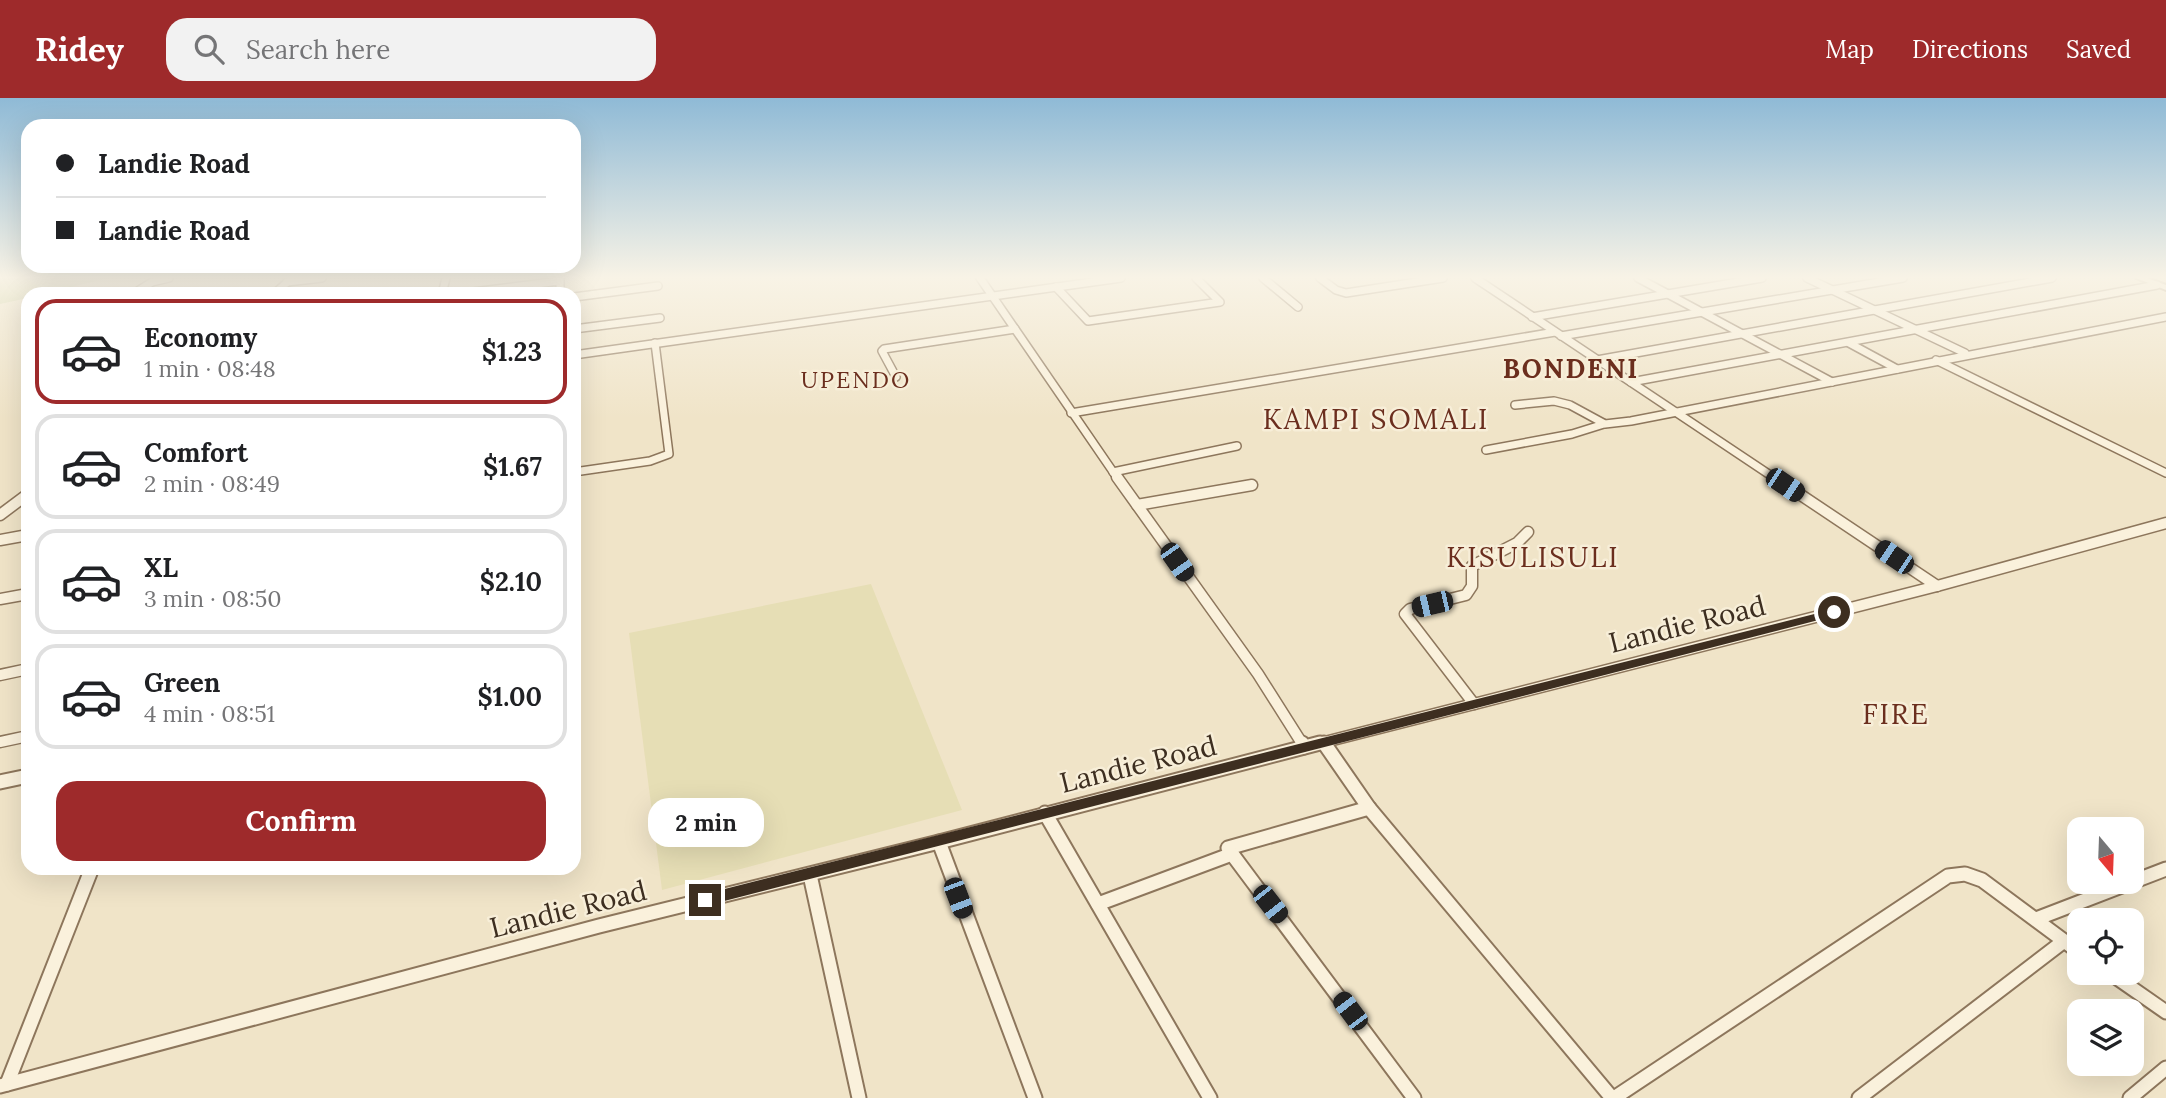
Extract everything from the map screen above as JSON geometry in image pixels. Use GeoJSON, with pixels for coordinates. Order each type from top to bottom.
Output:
{"type":"FeatureCollection","features":[{"type":"Feature","properties":{"kind":"street"},"geometry":{"type":"LineString","coordinates":[[581,328],[608,325]]}},
{"type":"Feature","properties":{"kind":"street"},"geometry":{"type":"LineString","coordinates":[[581,354],[787,325]]}},
{"type":"Feature","properties":{"kind":"street"},"geometry":{"type":"LineString","coordinates":[[1011,325],[1071,413],[1258,674],[1304,747]]}},
{"type":"Feature","properties":{"kind":"street"},"geometry":{"type":"LineString","coordinates":[[1544,325],[1937,586]]}},
{"type":"Feature","properties":{"kind":"street"},"geometry":{"type":"LineString","coordinates":[[1071,413],[1622,325]]}},
{"type":"Feature","properties":{"kind":"street"},"geometry":{"type":"LineString","coordinates":[[1726,325],[1832,382]]}},
{"type":"Feature","properties":{"kind":"street"},"geometry":{"type":"LineString","coordinates":[[1597,360],[1790,325]]}},
{"type":"Feature","properties":{"kind":"street"},"geometry":{"type":"LineString","coordinates":[[1905,325],[1965,354]]}},
{"type":"Feature","properties":{"kind":"street"},"geometry":{"type":"LineString","coordinates":[[1631,382],[1947,325]]}},
{"type":"Feature","properties":{"kind":"street"},"geometry":{"type":"LineString","coordinates":[[1486,450],[1572,434],[1605,424],[2124,325]]}},
{"type":"Feature","properties":{"kind":"street"},"geometry":{"type":"LineString","coordinates":[[896,377],[882,351],[884,349],[1014,329]]}},
{"type":"Feature","properties":{"kind":"street"},"geometry":{"type":"LineString","coordinates":[[581,471],[650,461],[669,454],[655,343]]}},
{"type":"Feature","properties":{"kind":"street"},"geometry":{"type":"LineString","coordinates":[[1848,343],[1897,369]]}},
{"type":"Feature","properties":{"kind":"street"},"geometry":{"type":"LineString","coordinates":[[1936,360],[2166,473]]}},
{"type":"Feature","properties":{"kind":"street"},"geometry":{"type":"LineString","coordinates":[[1515,405],[1554,401],[1570,405],[1605,424]]}},
{"type":"Feature","properties":{"kind":"street"},"geometry":{"type":"LineString","coordinates":[[1113,472],[1237,446]]}},
{"type":"Feature","properties":{"kind":"street"},"geometry":{"type":"LineString","coordinates":[[1137,505],[1252,485]]}},
{"type":"Feature","properties":{"kind":"street"},"geometry":{"type":"LineString","coordinates":[[0,514],[21,499]]}},
{"type":"Feature","properties":{"kind":"street","name":"Landie Road"},"geometry":{"type":"LineString","coordinates":[[4,1085],[572,933],[810,875],[1937,586],[2166,523]]}},
{"type":"Feature","properties":{"kind":"street"},"geometry":{"type":"LineString","coordinates":[[1474,704],[1459,679],[1412,627],[1405,614],[1410,609],[1465,595],[1472,586],[1472,566],[1517,543],[1528,533]]}},
{"type":"Feature","properties":{"kind":"street"},"geometry":{"type":"LineString","coordinates":[[0,540],[21,536]]}},
{"type":"Feature","properties":{"kind":"street"},"geometry":{"type":"LineString","coordinates":[[0,599],[21,595]]}},
{"type":"Feature","properties":{"kind":"street"},"geometry":{"type":"LineString","coordinates":[[0,674],[21,670]]}},
{"type":"Feature","properties":{"kind":"street"},"geometry":{"type":"LineString","coordinates":[[0,742],[21,738]]}},
{"type":"Feature","properties":{"kind":"street"},"geometry":{"type":"LineString","coordinates":[[1324,742],[1369,808],[1613,1098],[1948,876],[1957,873],[1969,874],[1982,880],[2067,944]]}},
{"type":"Feature","properties":{"kind":"street"},"geometry":{"type":"LineString","coordinates":[[0,782],[21,778]]}},
{"type":"Feature","properties":{"kind":"street"},"geometry":{"type":"LineString","coordinates":[[1369,808],[1228,848],[1414,1098]]}},
{"type":"Feature","properties":{"kind":"street"},"geometry":{"type":"LineString","coordinates":[[1045,813],[1210,1098]]}},
{"type":"Feature","properties":{"kind":"street"},"geometry":{"type":"LineString","coordinates":[[939,842],[1035,1098]]}},
{"type":"Feature","properties":{"kind":"street"},"geometry":{"type":"LineString","coordinates":[[1098,904],[1232,854]]}},
{"type":"Feature","properties":{"kind":"street"},"geometry":{"type":"LineString","coordinates":[[2036,919],[2166,869]]}},
{"type":"Feature","properties":{"kind":"street"},"geometry":{"type":"LineString","coordinates":[[4,1085],[89,875]]}},
{"type":"Feature","properties":{"kind":"street"},"geometry":{"type":"LineString","coordinates":[[810,875],[859,1098]]}},
{"type":"Feature","properties":{"kind":"street"},"geometry":{"type":"LineString","coordinates":[[1859,1098],[2064,942]]}},
{"type":"Feature","properties":{"kind":"street"},"geometry":{"type":"LineString","coordinates":[[2127,985],[2166,1012]]}},
{"type":"Feature","properties":{"kind":"street"},"geometry":{"type":"LineString","coordinates":[[2130,1098],[2166,1068]]}},
{"type":"Feature","properties":{"kind":"shaded area"},"geometry":{"type":"Polygon","coordinates":[[[871,584],[962,810],[662,890],[629,633],[871,584]]]}},
{"type":"Feature","properties":{"kind":"district","name":"BONDENI"},"geometry":{"type":"Point","coordinates":[1571,369]}},
{"type":"Feature","properties":{"kind":"district","name":"UPENDO"},"geometry":{"type":"Point","coordinates":[856,380]}},
{"type":"Feature","properties":{"kind":"district","name":"KAMPI SOMALI"},"geometry":{"type":"Point","coordinates":[1376,419]}},
{"type":"Feature","properties":{"kind":"district","name":"KISULISULI"},"geometry":{"type":"Point","coordinates":[1533,557]}},
{"type":"Feature","properties":{"kind":"district","name":"FIRE"},"geometry":{"type":"Point","coordinates":[1896,714]}},
{"type":"Feature","properties":{"kind":"route"},"geometry":{"type":"LineString","coordinates":[[705,900],[1834,612]]}}]}
